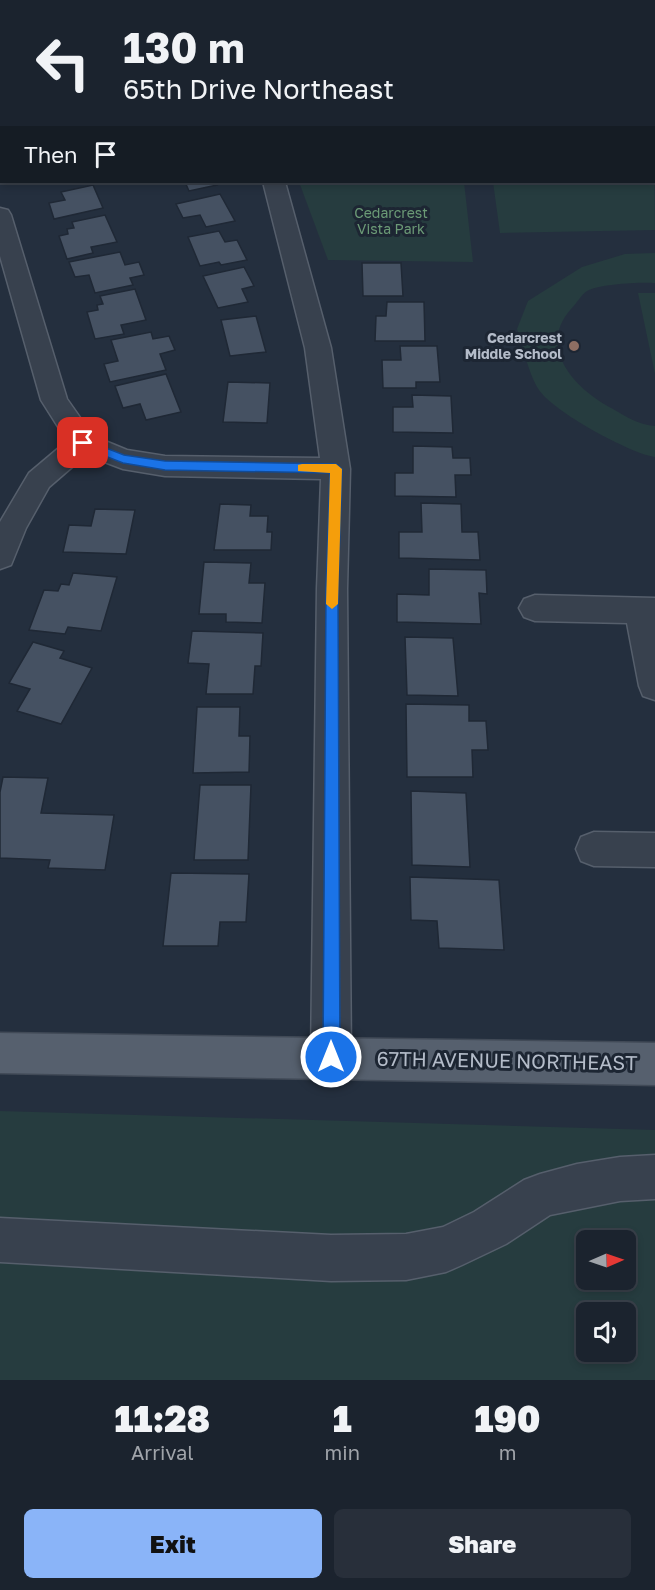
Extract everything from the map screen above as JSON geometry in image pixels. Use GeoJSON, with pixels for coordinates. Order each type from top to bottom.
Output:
{"type":"FeatureCollection","features":[{"type":"Feature","properties":{"kind":"main road","name":"67TH AVENUE NORTHEAST"},"geometry":{"type":"LineString","coordinates":[[0,1053],[655,1064]]}},
{"type":"Feature","properties":{"kind":"street"},"geometry":{"type":"LineString","coordinates":[[274,183],[318,348],[336,469],[332,589],[331,1057]]}},
{"type":"Feature","properties":{"kind":"street"},"geometry":{"type":"LineString","coordinates":[[0,215],[54,400],[83,443],[123,459],[165,466],[336,469]]}},
{"type":"Feature","properties":{"kind":"street"},"geometry":{"type":"LineString","coordinates":[[0,557],[12,527],[39,480],[83,443]]}},
{"type":"Feature","properties":{"kind":"street"},"geometry":{"type":"LineString","coordinates":[[536,608],[647,611],[655,686]]}},
{"type":"Feature","properties":{"kind":"street"},"geometry":{"type":"LineString","coordinates":[[594,849],[655,850]]}},
{"type":"Feature","properties":{"kind":"street"},"geometry":{"type":"LineString","coordinates":[[0,1240],[330,1258],[406,1257],[446,1249],[490,1228],[540,1196],[577,1186],[620,1179],[655,1177]]}},
{"type":"Feature","properties":{"kind":"green space","name":"Cedarcrest Vista Park"},"geometry":{"type":"Polygon","coordinates":[[[299,183],[464,183],[473,262],[328,260],[299,183]]]}},
{"type":"Feature","properties":{"kind":"green space"},"geometry":{"type":"Polygon","coordinates":[[[493,183],[655,183],[655,230],[500,233],[493,183]]]}},
{"type":"Feature","properties":{"kind":"green space"},"geometry":{"type":"Polygon","coordinates":[[[655,253],[655,283],[610,285],[587,291],[561,324],[558,338],[559,353],[565,366],[586,391],[628,418],[655,426],[655,457],[611,440],[575,420],[547,399],[532,377],[517,329],[528,301],[582,267],[625,254],[655,253]]]}},
{"type":"Feature","properties":{"kind":"green space"},"geometry":{"type":"Polygon","coordinates":[[[638,293],[655,293],[655,374],[638,293]]]}},
{"type":"Feature","properties":{"kind":"green space"},"geometry":{"type":"Polygon","coordinates":[[[0,1111],[655,1130],[655,1380],[0,1380],[0,1111]]]}},
{"type":"Feature","properties":{"kind":"building"},"geometry":{"type":"Polygon","coordinates":[[[185,183],[216,183],[217,185],[189,191],[185,183]]]}},
{"type":"Feature","properties":{"kind":"building"},"geometry":{"type":"Polygon","coordinates":[[[93,185],[103,208],[54,219],[49,203],[65,200],[61,192],[93,185]]]}},
{"type":"Feature","properties":{"kind":"building"},"geometry":{"type":"Polygon","coordinates":[[[220,194],[235,221],[206,227],[200,215],[183,218],[176,204],[220,194]]]}},
{"type":"Feature","properties":{"kind":"building"},"geometry":{"type":"Polygon","coordinates":[[[105,215],[117,242],[91,247],[93,253],[67,259],[59,236],[68,234],[67,229],[74,228],[72,222],[105,215]]]}},
{"type":"Feature","properties":{"kind":"building"},"geometry":{"type":"Polygon","coordinates":[[[219,231],[225,242],[237,240],[247,260],[200,266],[188,237],[219,231]]]}},
{"type":"Feature","properties":{"kind":"building"},"geometry":{"type":"Polygon","coordinates":[[[120,252],[125,265],[139,262],[144,275],[130,278],[133,285],[95,293],[89,275],[75,277],[69,262],[120,252]]]}},
{"type":"Feature","properties":{"kind":"building"},"geometry":{"type":"Polygon","coordinates":[[[362,263],[401,263],[403,296],[363,296],[362,263]]]}},
{"type":"Feature","properties":{"kind":"building"},"geometry":{"type":"Polygon","coordinates":[[[244,267],[254,286],[242,289],[248,302],[218,308],[203,276],[244,267]]]}},
{"type":"Feature","properties":{"kind":"building"},"geometry":{"type":"Polygon","coordinates":[[[135,289],[146,320],[121,325],[124,334],[95,339],[87,312],[98,310],[97,305],[103,304],[100,296],[135,289]]]}},
{"type":"Feature","properties":{"kind":"building"},"geometry":{"type":"Polygon","coordinates":[[[387,302],[424,302],[425,341],[375,341],[376,316],[386,316],[387,302]]]}},
{"type":"Feature","properties":{"kind":"building"},"geometry":{"type":"Polygon","coordinates":[[[256,316],[266,352],[230,356],[221,320],[256,316]]]}},
{"type":"Feature","properties":{"kind":"building"},"geometry":{"type":"Polygon","coordinates":[[[151,332],[153,339],[169,336],[175,350],[160,354],[166,370],[110,382],[104,364],[118,361],[111,340],[151,332]]]}},
{"type":"Feature","properties":{"kind":"building"},"geometry":{"type":"Polygon","coordinates":[[[400,346],[437,346],[440,382],[416,382],[416,388],[383,388],[382,360],[401,360],[400,346]]]}},
{"type":"Feature","properties":{"kind":"building"},"geometry":{"type":"Polygon","coordinates":[[[166,374],[181,412],[146,420],[140,404],[123,408],[115,386],[166,374]]]}},
{"type":"Feature","properties":{"kind":"building"},"geometry":{"type":"Polygon","coordinates":[[[228,382],[270,383],[267,423],[223,422],[228,382]]]}},
{"type":"Feature","properties":{"kind":"building"},"geometry":{"type":"Polygon","coordinates":[[[412,395],[451,396],[453,433],[393,432],[393,407],[413,407],[412,395]]]}},
{"type":"Feature","properties":{"kind":"building"},"geometry":{"type":"Polygon","coordinates":[[[413,446],[452,447],[453,458],[470,458],[471,475],[455,475],[456,497],[395,496],[395,473],[413,473],[413,446]]]}},
{"type":"Feature","properties":{"kind":"building"},"geometry":{"type":"Polygon","coordinates":[[[421,503],[461,504],[462,532],[478,532],[480,560],[399,558],[399,532],[422,532],[421,503]]]}},
{"type":"Feature","properties":{"kind":"building"},"geometry":{"type":"Polygon","coordinates":[[[220,504],[251,505],[250,516],[268,516],[267,532],[272,532],[271,550],[214,550],[220,504]]]}},
{"type":"Feature","properties":{"kind":"building"},"geometry":{"type":"Polygon","coordinates":[[[95,509],[135,510],[126,554],[63,552],[69,525],[91,526],[95,509]]]}},
{"type":"Feature","properties":{"kind":"building"},"geometry":{"type":"Polygon","coordinates":[[[204,562],[251,563],[249,583],[265,583],[262,623],[226,622],[226,614],[199,614],[204,562]]]}},
{"type":"Feature","properties":{"kind":"building"},"geometry":{"type":"Polygon","coordinates":[[[429,569],[486,570],[487,594],[479,593],[481,624],[397,622],[397,594],[429,595],[429,569]]]}},
{"type":"Feature","properties":{"kind":"building"},"geometry":{"type":"Polygon","coordinates":[[[73,573],[117,577],[101,631],[68,627],[65,634],[29,630],[44,590],[58,591],[61,584],[69,585],[73,573]]]}},
{"type":"Feature","properties":{"kind":"building"},"geometry":{"type":"Polygon","coordinates":[[[192,631],[263,633],[261,666],[255,666],[253,694],[206,694],[209,664],[188,663],[192,631]]]}},
{"type":"Feature","properties":{"kind":"building"},"geometry":{"type":"Polygon","coordinates":[[[405,637],[453,638],[458,696],[407,695],[405,637]]]}},
{"type":"Feature","properties":{"kind":"building"},"geometry":{"type":"Polygon","coordinates":[[[33,642],[64,651],[60,658],[92,668],[61,724],[17,711],[30,689],[9,683],[33,642]]]}},
{"type":"Feature","properties":{"kind":"building"},"geometry":{"type":"Polygon","coordinates":[[[406,704],[469,705],[469,721],[486,721],[488,750],[472,750],[473,777],[407,777],[406,704]]]}},
{"type":"Feature","properties":{"kind":"building"},"geometry":{"type":"Polygon","coordinates":[[[197,707],[240,707],[239,736],[250,736],[249,772],[193,773],[197,707]]]}},
{"type":"Feature","properties":{"kind":"building"},"geometry":{"type":"Polygon","coordinates":[[[3,777],[48,778],[41,813],[114,815],[105,870],[48,868],[50,860],[0,858],[0,792],[3,777]]]}},
{"type":"Feature","properties":{"kind":"building"},"geometry":{"type":"Polygon","coordinates":[[[200,785],[251,785],[248,860],[194,860],[200,785]]]}},
{"type":"Feature","properties":{"kind":"building"},"geometry":{"type":"Polygon","coordinates":[[[411,791],[466,793],[470,867],[412,865],[411,791]]]}},
{"type":"Feature","properties":{"kind":"building"},"geometry":{"type":"Polygon","coordinates":[[[171,873],[249,874],[246,922],[220,922],[218,946],[163,946],[171,873]]]}},
{"type":"Feature","properties":{"kind":"building"},"geometry":{"type":"Polygon","coordinates":[[[410,877],[499,880],[504,950],[439,948],[437,921],[411,920],[410,877]]]}},
{"type":"Feature","properties":{"kind":"slow traffic"},"geometry":{"type":"LineString","coordinates":[[302,468],[336,469],[332,604]]}},
{"type":"Feature","properties":{"kind":"place","name":"Cedarcrest Middle School"},"geometry":{"type":"Point","coordinates":[574,346]}},
{"type":"Feature","properties":{"kind":"route"},"geometry":{"type":"LineString","coordinates":[[83,443],[123,459],[165,466],[336,469],[332,589],[331,1057]]}}]}
